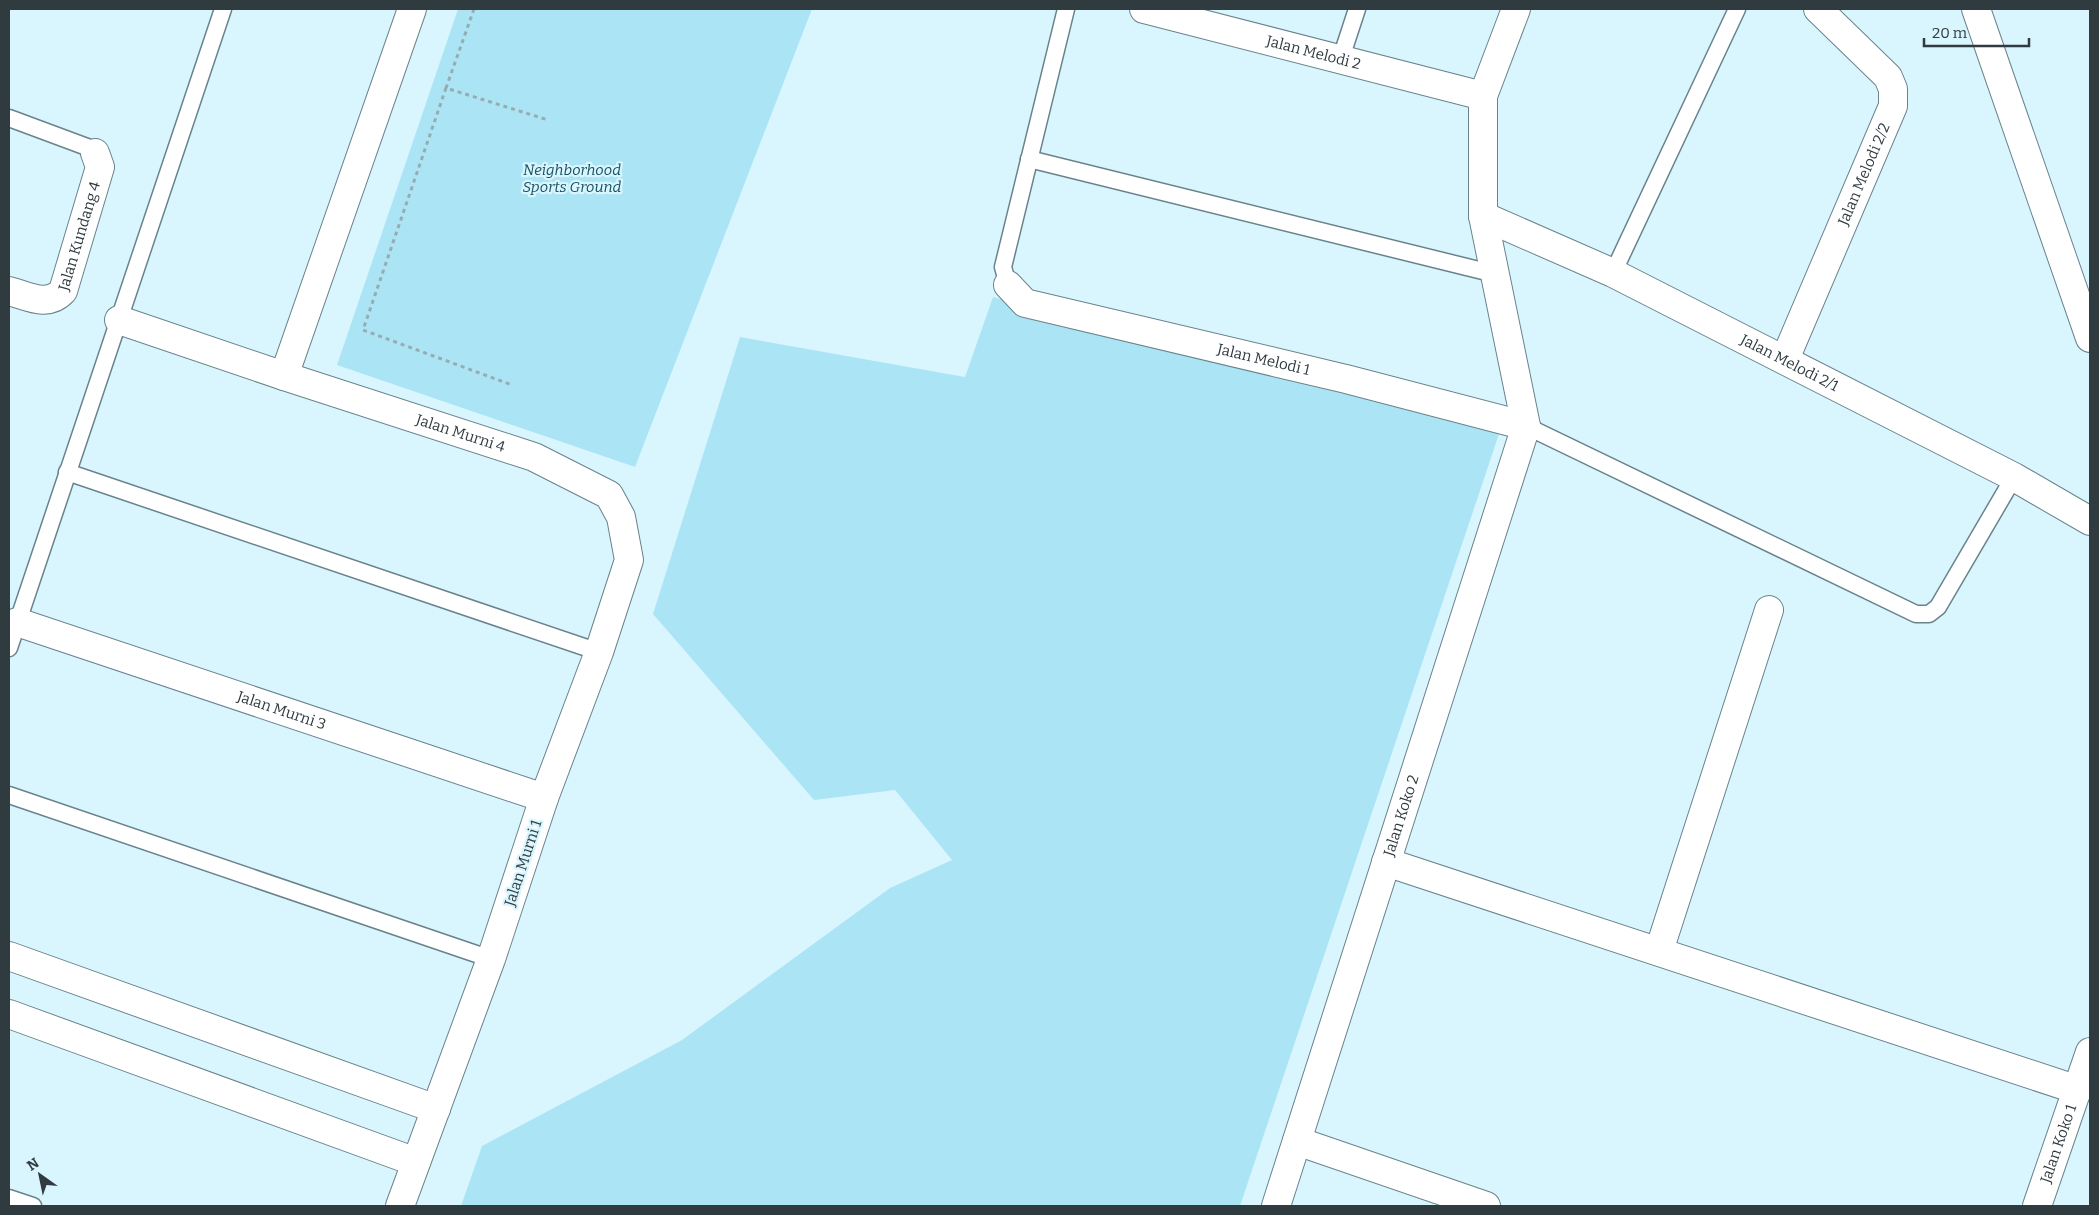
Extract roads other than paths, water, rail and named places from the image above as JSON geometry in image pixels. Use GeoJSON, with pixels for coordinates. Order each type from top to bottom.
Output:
{"type":"FeatureCollection","features":[{"type":"Feature","properties":{"kind":"street"},"geometry":{"type":"LineString","coordinates":[[284,376],[412,9]]}},
{"type":"Feature","properties":{"kind":"street","name":"Jalan Melodi 2"},"geometry":{"type":"LineString","coordinates":[[1144,9],[1177,13],[1483,96]]}},
{"type":"Feature","properties":{"kind":"street"},"geometry":{"type":"LineString","coordinates":[[1516,9],[1483,96],[1483,216],[1526,426]]}},
{"type":"Feature","properties":{"kind":"street","name":"Jalan Melodi 2/2"},"geometry":{"type":"LineString","coordinates":[[1785,360],[1893,106],[1894,89],[1888,77],[1818,9]]}},
{"type":"Feature","properties":{"kind":"street"},"geometry":{"type":"LineString","coordinates":[[1976,9],[2090,338]]}},
{"type":"Feature","properties":{"kind":"street","name":"Jalan Kundang 4"},"geometry":{"type":"LineString","coordinates":[[9,290],[46,302],[56,299],[63,292],[100,167],[95,153]]}},
{"type":"Feature","properties":{"kind":"street","name":"Jalan Melodi 2/1"},"geometry":{"type":"LineString","coordinates":[[1483,216],[1614,273],[2014,477],[2090,521]]}},
{"type":"Feature","properties":{"kind":"street","name":"Jalan Melodi 1"},"geometry":{"type":"LineString","coordinates":[[1008,285],[1025,303],[1346,379],[1526,426]]}},
{"type":"Feature","properties":{"kind":"street","name":"Jalan Murni 4"},"geometry":{"type":"LineString","coordinates":[[118,320],[534,457],[609,495],[622,516]]}},
{"type":"Feature","properties":{"kind":"street","name":"Jalan Koko 2"},"geometry":{"type":"LineString","coordinates":[[1276,1206],[1526,426]]}},
{"type":"Feature","properties":{"kind":"street","name":"Jalan Murni 1"},"geometry":{"type":"LineString","coordinates":[[400,1206],[491,959],[544,798],[599,652],[629,560],[622,516]]}},
{"type":"Feature","properties":{"kind":"street"},"geometry":{"type":"LineString","coordinates":[[1659,952],[1769,610]]}},
{"type":"Feature","properties":{"kind":"street","name":"Jalan Murni 3"},"geometry":{"type":"LineString","coordinates":[[17,622],[544,798]]}},
{"type":"Feature","properties":{"kind":"street"},"geometry":{"type":"LineString","coordinates":[[1386,862],[1659,952],[2083,1085]]}},
{"type":"Feature","properties":{"kind":"street"},"geometry":{"type":"LineString","coordinates":[[9,956],[436,1109]]}},
{"type":"Feature","properties":{"kind":"street"},"geometry":{"type":"LineString","coordinates":[[9,1014],[416,1162]]}},
{"type":"Feature","properties":{"kind":"street","name":"Jalan Koko 1"},"geometry":{"type":"LineString","coordinates":[[2037,1206],[2083,1085],[2090,1052]]}},
{"type":"Feature","properties":{"kind":"street"},"geometry":{"type":"LineString","coordinates":[[1297,1141],[1486,1206]]}},
{"type":"Feature","properties":{"kind":"lane"},"geometry":{"type":"LineString","coordinates":[[9,648],[223,9]]}},
{"type":"Feature","properties":{"kind":"lane"},"geometry":{"type":"LineString","coordinates":[[1008,285],[1003,267],[1066,9]]}},
{"type":"Feature","properties":{"kind":"lane"},"geometry":{"type":"LineString","coordinates":[[1341,58],[1357,9]]}},
{"type":"Feature","properties":{"kind":"lane"},"geometry":{"type":"LineString","coordinates":[[1614,273],[1737,9]]}},
{"type":"Feature","properties":{"kind":"lane"},"geometry":{"type":"LineString","coordinates":[[9,118],[74,142],[95,153]]}},
{"type":"Feature","properties":{"kind":"lane"},"geometry":{"type":"LineString","coordinates":[[1030,159],[1495,274]]}},
{"type":"Feature","properties":{"kind":"lane"},"geometry":{"type":"LineString","coordinates":[[1526,426],[1916,614],[1929,614],[1938,607],[2014,477]]}},
{"type":"Feature","properties":{"kind":"lane"},"geometry":{"type":"LineString","coordinates":[[68,472],[599,652]]}},
{"type":"Feature","properties":{"kind":"lane"},"geometry":{"type":"LineString","coordinates":[[9,795],[491,959]]}},
{"type":"Feature","properties":{"kind":"lane"},"geometry":{"type":"LineString","coordinates":[[9,1198],[33,1206]]}},
{"type":"Feature","properties":{"kind":"park label","name":"Neighborhood Sports Ground"},"geometry":{"type":"Point","coordinates":[572,178]}}]}
